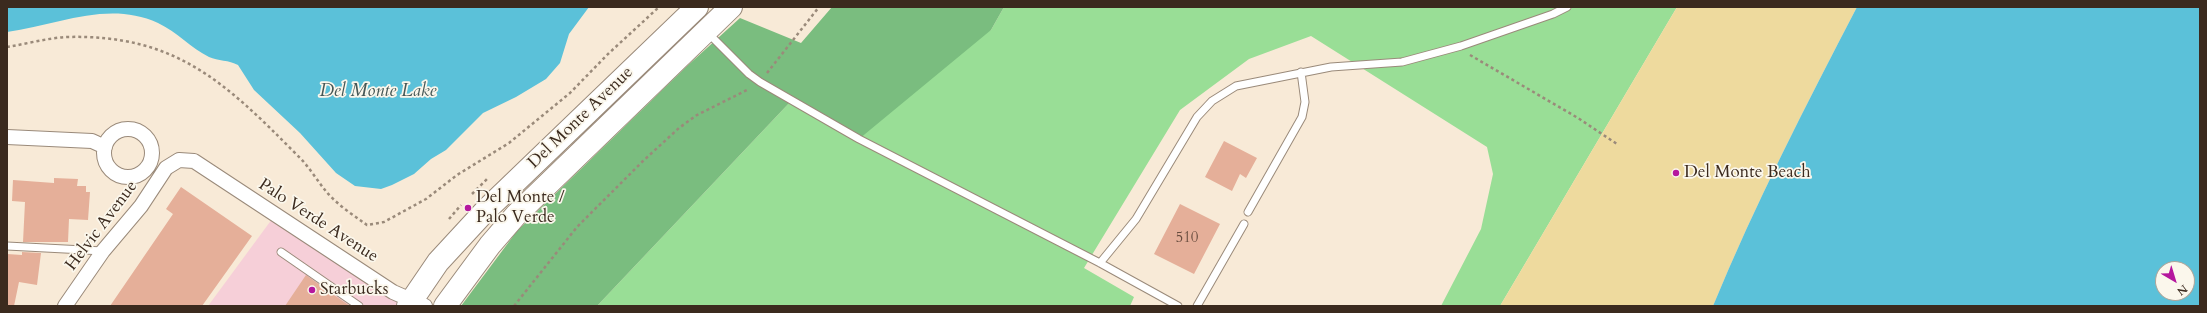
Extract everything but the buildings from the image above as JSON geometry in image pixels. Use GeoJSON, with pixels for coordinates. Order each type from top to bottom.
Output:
{"type":"FeatureCollection","features":[{"type":"Feature","properties":{"kind":"main road","name":"Del Monte Avenue"},"geometry":{"type":"LineString","coordinates":[[415,304],[438,262],[486,210],[697,7]]}},
{"type":"Feature","properties":{"kind":"main road","name":"Del Monte Avenue"},"geometry":{"type":"LineString","coordinates":[[445,306],[490,244],[516,215],[731,7]]}},
{"type":"Feature","properties":{"kind":"street"},"geometry":{"type":"LineString","coordinates":[[130,129],[137,131],[149,141],[152,148],[151,160],[147,169],[139,174],[124,176],[110,169],[104,154],[105,146],[114,134],[130,129]]}},
{"type":"Feature","properties":{"kind":"street"},"geometry":{"type":"LineString","coordinates":[[7,137],[59,138],[92,141],[105,146]]}},
{"type":"Feature","properties":{"kind":"street"},"geometry":{"type":"LineString","coordinates":[[151,160],[166,168]]}},
{"type":"Feature","properties":{"kind":"street","name":"Palo Verde Avenue"},"geometry":{"type":"LineString","coordinates":[[166,168],[179,160],[194,161],[393,292],[415,304]]}},
{"type":"Feature","properties":{"kind":"street","name":"Helvic Avenue"},"geometry":{"type":"LineString","coordinates":[[65,306],[103,251],[123,225],[141,206],[166,168]]}},
{"type":"Feature","properties":{"kind":"lane"},"geometry":{"type":"LineString","coordinates":[[1100,263],[1136,219],[1197,117],[1212,101],[1236,86],[1331,67],[1402,62],[1456,47],[1553,14],[1567,7]]}},
{"type":"Feature","properties":{"kind":"lane"},"geometry":{"type":"LineString","coordinates":[[706,31],[748,74],[760,82],[859,139],[1100,263],[1178,306]]}},
{"type":"Feature","properties":{"kind":"lane"},"geometry":{"type":"LineString","coordinates":[[1248,212],[1302,117],[1305,102],[1301,72]]}},
{"type":"Feature","properties":{"kind":"lane"},"geometry":{"type":"LineString","coordinates":[[1197,306],[1244,224]]}},
{"type":"Feature","properties":{"kind":"lane"},"geometry":{"type":"LineString","coordinates":[[7,246],[103,251]]}},
{"type":"Feature","properties":{"kind":"lane"},"geometry":{"type":"LineString","coordinates":[[281,252],[359,306]]}},
{"type":"Feature","properties":{"kind":"path"},"geometry":{"type":"LineString","coordinates":[[7,47],[65,38],[100,38],[135,43],[184,61],[233,92],[299,156],[326,192],[355,217],[367,225],[384,222],[426,199],[457,175],[509,143],[570,93],[608,54],[659,7]]}},
{"type":"Feature","properties":{"kind":"path"},"geometry":{"type":"LineString","coordinates":[[514,306],[577,226],[643,160],[679,128],[697,115],[760,82],[819,7]]}},
{"type":"Feature","properties":{"kind":"path"},"geometry":{"type":"LineString","coordinates":[[1456,47],[1578,118],[1617,144]]}},
{"type":"Feature","properties":{"kind":"shaded area"},"geometry":{"type":"Polygon","coordinates":[[[275,215],[408,306],[208,306],[275,215]]]}},
{"type":"Feature","properties":{"kind":"green space"},"geometry":{"type":"Polygon","coordinates":[[[832,7],[1004,7],[991,30],[859,139],[792,100],[597,306],[461,306],[517,231],[686,67],[740,18],[801,43],[832,7]]]}},
{"type":"Feature","properties":{"kind":"green space"},"geometry":{"type":"Polygon","coordinates":[[[1004,7],[1677,7],[1500,306],[1441,306],[1481,229],[1493,174],[1487,147],[1311,36],[1249,59],[1180,110],[1084,268],[1134,297],[1130,306],[597,306],[792,100],[991,30],[1004,7]]]}},
{"type":"Feature","properties":{"kind":"sand","name":"Del Monte Beach"},"geometry":{"type":"Polygon","coordinates":[[[1677,7],[1857,7],[1764,192],[1713,306],[1500,306],[1677,7]]]}},
{"type":"Feature","properties":{"kind":"water","name":"Del Monte Lake"},"geometry":{"type":"Polygon","coordinates":[[[7,7],[589,7],[569,34],[560,63],[546,79],[516,97],[483,113],[446,150],[431,159],[414,174],[381,189],[355,186],[336,173],[300,133],[254,90],[238,65],[209,57],[158,23],[139,16],[102,14],[83,16],[7,32],[7,7]]]}},
{"type":"Feature","properties":{"kind":"water"},"geometry":{"type":"Polygon","coordinates":[[[1857,7],[2200,7],[2200,306],[1713,306],[1746,230],[1800,118],[1857,7]]]}},
{"type":"Feature","properties":{"kind":"place","name":"Del Monte Beach"},"geometry":{"type":"Point","coordinates":[1676,173]}},
{"type":"Feature","properties":{"kind":"place","name":"Del Monte / Palo Verde"},"geometry":{"type":"Point","coordinates":[468,208]}},
{"type":"Feature","properties":{"kind":"place","name":"Starbucks"},"geometry":{"type":"Point","coordinates":[312,290]}}]}
